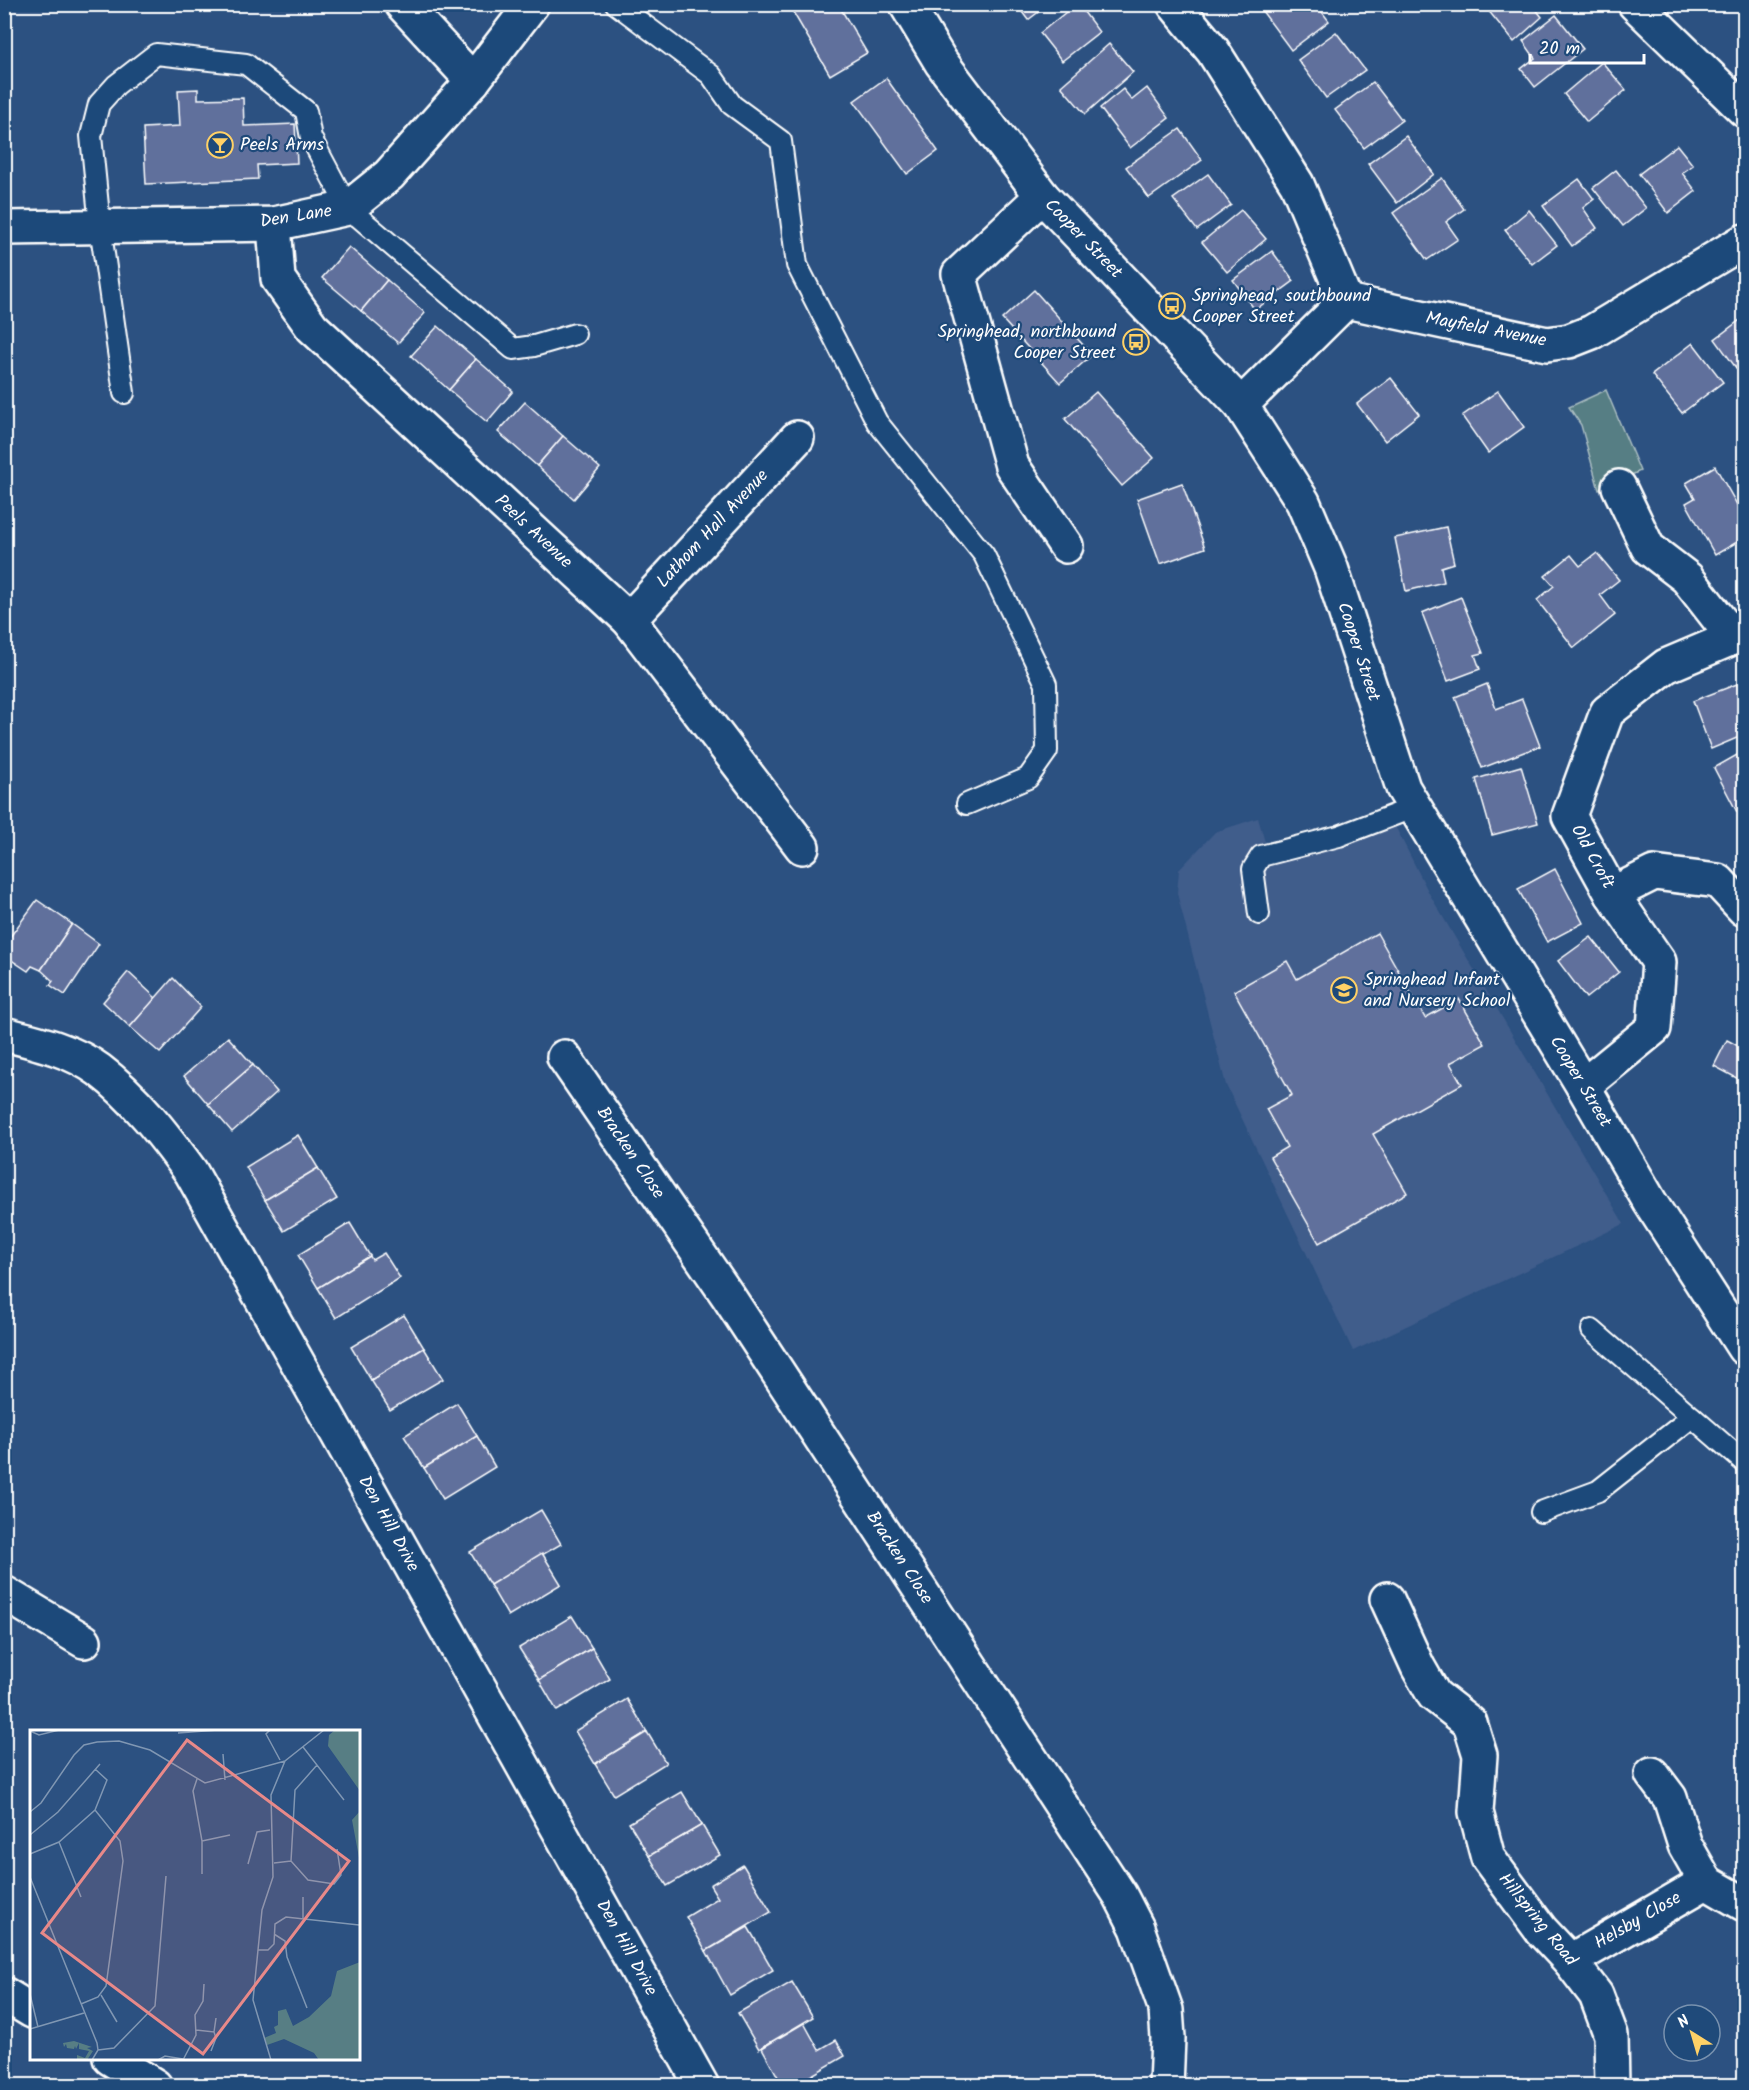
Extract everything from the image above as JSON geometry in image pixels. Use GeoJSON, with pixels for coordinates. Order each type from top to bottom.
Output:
{"type":"FeatureCollection","features":[{"type":"Feature","properties":{"kind":"street"},"geometry":{"type":"LineString","coordinates":[[402,4],[473,81]]}},
{"type":"Feature","properties":{"kind":"street","name":"Den Lane"},"geometry":{"type":"LineString","coordinates":[[4,228],[274,224],[348,208],[389,175],[473,81],[532,4]]}},
{"type":"Feature","properties":{"kind":"street","name":"Cooper Street"},"geometry":{"type":"LineString","coordinates":[[906,4],[941,62],[1042,196],[1241,405],[1303,502],[1330,568],[1402,788],[1583,1086],[1650,1202],[1744,1348]]}},
{"type":"Feature","properties":{"kind":"street"},"geometry":{"type":"LineString","coordinates":[[1174,4],[1213,51],[1297,184],[1346,301],[1241,405]]}},
{"type":"Feature","properties":{"kind":"street"},"geometry":{"type":"LineString","coordinates":[[1635,4],[1744,110]]}},
{"type":"Feature","properties":{"kind":"street"},"geometry":{"type":"LineString","coordinates":[[1042,196],[958,274],[1012,466],[1066,546]]}},
{"type":"Feature","properties":{"kind":"street","name":"Peels Avenue"},"geometry":{"type":"LineString","coordinates":[[274,224],[278,279],[312,327],[629,620],[802,847]]}},
{"type":"Feature","properties":{"kind":"street","name":"Mayfield Avenue"},"geometry":{"type":"LineString","coordinates":[[1346,301],[1535,342],[1558,343],[1592,332],[1744,241]]}},
{"type":"Feature","properties":{"kind":"street","name":"Lathom Hall Avenue"},"geometry":{"type":"LineString","coordinates":[[629,620],[797,438]]}},
{"type":"Feature","properties":{"kind":"street"},"geometry":{"type":"LineString","coordinates":[[1618,487],[1648,548],[1687,578],[1738,635]]}},
{"type":"Feature","properties":{"kind":"street","name":"Old Croft"},"geometry":{"type":"LineString","coordinates":[[1583,1086],[1654,1028],[1659,962],[1612,894],[1569,816],[1607,712],[1666,666],[1738,635]]}},
{"type":"Feature","properties":{"kind":"street"},"geometry":{"type":"LineString","coordinates":[[1612,894],[1654,873],[1718,881],[1744,909]]}},
{"type":"Feature","properties":{"kind":"street","name":"Den Hill Drive"},"geometry":{"type":"LineString","coordinates":[[4,1034],[65,1053],[98,1069],[128,1096],[162,1132],[191,1172],[702,2085]]}},
{"type":"Feature","properties":{"kind":"street","name":"Bracken Close"},"geometry":{"type":"LineString","coordinates":[[564,1057],[728,1296],[1120,1895],[1137,1928],[1166,2010],[1168,2038],[1166,2085]]}},
{"type":"Feature","properties":{"kind":"street"},"geometry":{"type":"LineString","coordinates":[[4,1593],[84,1641]]}},
{"type":"Feature","properties":{"kind":"street","name":"Hillspring Road"},"geometry":{"type":"LineString","coordinates":[[1387,1599],[1418,1667],[1434,1695],[1470,1723],[1480,1755],[1476,1812],[1488,1858],[1541,1930],[1570,1961],[1596,1995],[1611,2035],[1612,2085]]}},
{"type":"Feature","properties":{"kind":"street"},"geometry":{"type":"LineString","coordinates":[[1652,1774],[1670,1798],[1685,1845],[1706,1882],[1744,1904]]}},
{"type":"Feature","properties":{"kind":"street","name":"Helsby Close"},"geometry":{"type":"LineString","coordinates":[[1570,1961],[1706,1882]]}},
{"type":"Feature","properties":{"kind":"street"},"geometry":{"type":"LineString","coordinates":[[4,1994],[30,2010]]}},
{"type":"Feature","properties":{"kind":"street"},"geometry":{"type":"LineString","coordinates":[[113,2060],[155,2085]]}},
{"type":"Feature","properties":{"kind":"lane"},"geometry":{"type":"LineString","coordinates":[[616,4],[711,75],[732,105],[781,141],[797,265],[877,422],[984,555],[1046,684],[1047,752],[1028,778],[967,804]]}},
{"type":"Feature","properties":{"kind":"lane"},"geometry":{"type":"LineString","coordinates":[[124,393],[100,226],[91,136],[99,104],[116,85],[156,54],[246,64],[306,111],[310,138],[348,208],[513,349],[534,346],[575,334]]}},
{"type":"Feature","properties":{"kind":"lane"},"geometry":{"type":"LineString","coordinates":[[1259,914],[1253,869],[1261,856],[1339,836],[1415,807]]}},
{"type":"Feature","properties":{"kind":"lane"},"geometry":{"type":"LineString","coordinates":[[1592,1330],[1744,1462]]}},
{"type":"Feature","properties":{"kind":"lane"},"geometry":{"type":"LineString","coordinates":[[1541,1512],[1598,1491],[1692,1417]]}},
{"type":"Feature","properties":{"kind":"shaded area","name":"Springhead Infant and Nursery School"},"geometry":{"type":"Polygon","coordinates":[[[1390,816],[1430,895],[1624,1224],[1353,1351],[1226,1085],[1177,893],[1179,870],[1215,832],[1258,818],[1267,849],[1390,816]]]}},
{"type":"Feature","properties":{"kind":"green space"},"geometry":{"type":"Polygon","coordinates":[[[1606,390],[1640,471],[1599,490],[1581,425],[1569,407],[1606,390]]]}},
{"type":"Feature","properties":{"kind":"building"},"geometry":{"type":"Polygon","coordinates":[[[793,4],[838,4],[867,53],[830,75],[790,7],[793,4]]]}},
{"type":"Feature","properties":{"kind":"building"},"geometry":{"type":"Polygon","coordinates":[[[1016,4],[1049,4],[1028,20],[1016,4]]]}},
{"type":"Feature","properties":{"kind":"building"},"geometry":{"type":"Polygon","coordinates":[[[1076,4],[1099,32],[1062,61],[1040,33],[1076,4]]]}},
{"type":"Feature","properties":{"kind":"building"},"geometry":{"type":"Polygon","coordinates":[[[1271,4],[1316,4],[1329,21],[1291,50],[1262,11],[1271,4]]]}},
{"type":"Feature","properties":{"kind":"building"},"geometry":{"type":"Polygon","coordinates":[[[1483,4],[1532,4],[1542,17],[1514,42],[1483,4]]]}},
{"type":"Feature","properties":{"kind":"building"},"geometry":{"type":"Polygon","coordinates":[[[1556,15],[1583,49],[1535,87],[1521,69],[1535,58],[1523,41],[1556,15]]]}},
{"type":"Feature","properties":{"kind":"building"},"geometry":{"type":"Polygon","coordinates":[[[1336,32],[1365,70],[1326,98],[1298,60],[1336,32]]]}},
{"type":"Feature","properties":{"kind":"building"},"geometry":{"type":"Polygon","coordinates":[[[1109,44],[1133,72],[1085,114],[1061,86],[1109,44]]]}},
{"type":"Feature","properties":{"kind":"building"},"geometry":{"type":"Polygon","coordinates":[[[1602,62],[1626,90],[1587,122],[1564,94],[1602,62]]]}},
{"type":"Feature","properties":{"kind":"building"},"geometry":{"type":"Polygon","coordinates":[[[886,78],[938,151],[907,174],[854,101],[886,78]]]}},
{"type":"Feature","properties":{"kind":"building"},"geometry":{"type":"Polygon","coordinates":[[[1373,82],[1402,120],[1364,148],[1335,110],[1373,82]]]}},
{"type":"Feature","properties":{"kind":"building"},"geometry":{"type":"Polygon","coordinates":[[[1147,88],[1169,118],[1130,148],[1100,108],[1123,89],[1132,100],[1147,88]]]}},
{"type":"Feature","properties":{"kind":"building","name":"Peels Arms"},"geometry":{"type":"Polygon","coordinates":[[[198,89],[198,99],[243,98],[244,126],[295,124],[297,163],[257,165],[258,179],[146,184],[143,128],[180,126],[178,90],[198,89]]]}},
{"type":"Feature","properties":{"kind":"building"},"geometry":{"type":"Polygon","coordinates":[[[1180,129],[1202,160],[1149,198],[1126,167],[1180,129]]]}},
{"type":"Feature","properties":{"kind":"building"},"geometry":{"type":"Polygon","coordinates":[[[1406,136],[1434,174],[1397,203],[1368,164],[1406,136]]]}},
{"type":"Feature","properties":{"kind":"building"},"geometry":{"type":"Polygon","coordinates":[[[1677,145],[1693,165],[1682,173],[1696,191],[1668,213],[1639,174],[1677,145]]]}},
{"type":"Feature","properties":{"kind":"building"},"geometry":{"type":"Polygon","coordinates":[[[1616,170],[1646,208],[1623,226],[1593,188],[1616,170]]]}},
{"type":"Feature","properties":{"kind":"building"},"geometry":{"type":"Polygon","coordinates":[[[1208,174],[1231,205],[1197,230],[1173,199],[1208,174]]]}},
{"type":"Feature","properties":{"kind":"building"},"geometry":{"type":"Polygon","coordinates":[[[1442,178],[1464,209],[1446,222],[1458,239],[1427,260],[1393,213],[1442,178]]]}},
{"type":"Feature","properties":{"kind":"building"},"geometry":{"type":"Polygon","coordinates":[[[1579,179],[1594,199],[1583,208],[1597,228],[1572,246],[1543,206],[1579,179]]]}},
{"type":"Feature","properties":{"kind":"building"},"geometry":{"type":"Polygon","coordinates":[[[1241,210],[1266,239],[1227,272],[1202,242],[1241,210]]]}},
{"type":"Feature","properties":{"kind":"building"},"geometry":{"type":"Polygon","coordinates":[[[1529,210],[1557,245],[1532,264],[1505,230],[1529,210]]]}},
{"type":"Feature","properties":{"kind":"building"},"geometry":{"type":"Polygon","coordinates":[[[349,247],[387,280],[361,311],[322,278],[349,247]]]}},
{"type":"Feature","properties":{"kind":"building"},"geometry":{"type":"Polygon","coordinates":[[[1272,251],[1294,281],[1255,310],[1233,280],[1272,251]]]}},
{"type":"Feature","properties":{"kind":"building"},"geometry":{"type":"Polygon","coordinates":[[[387,280],[425,313],[398,343],[361,311],[387,280]]]}},
{"type":"Feature","properties":{"kind":"building"},"geometry":{"type":"Polygon","coordinates":[[[1034,290],[1092,355],[1060,383],[1002,319],[1034,290]]]}},
{"type":"Feature","properties":{"kind":"building"},"geometry":{"type":"Polygon","coordinates":[[[1744,317],[1744,379],[1715,339],[1744,317]]]}},
{"type":"Feature","properties":{"kind":"building"},"geometry":{"type":"Polygon","coordinates":[[[438,326],[476,359],[449,390],[411,356],[438,326]]]}},
{"type":"Feature","properties":{"kind":"building"},"geometry":{"type":"Polygon","coordinates":[[[1693,343],[1723,382],[1682,413],[1652,375],[1693,343]]]}},
{"type":"Feature","properties":{"kind":"building"},"geometry":{"type":"Polygon","coordinates":[[[476,359],[513,391],[487,422],[449,390],[476,359]]]}},
{"type":"Feature","properties":{"kind":"building"},"geometry":{"type":"Polygon","coordinates":[[[1391,378],[1419,414],[1385,441],[1357,404],[1391,378]]]}},
{"type":"Feature","properties":{"kind":"building"},"geometry":{"type":"Polygon","coordinates":[[[1498,391],[1524,427],[1488,453],[1462,416],[1498,391]]]}},
{"type":"Feature","properties":{"kind":"building"},"geometry":{"type":"Polygon","coordinates":[[[1096,392],[1154,458],[1122,486],[1065,419],[1096,392]]]}},
{"type":"Feature","properties":{"kind":"building"},"geometry":{"type":"Polygon","coordinates":[[[525,402],[563,436],[537,466],[498,432],[525,402]]]}},
{"type":"Feature","properties":{"kind":"building"},"geometry":{"type":"Polygon","coordinates":[[[563,436],[600,468],[574,499],[537,466],[563,436]]]}},
{"type":"Feature","properties":{"kind":"building"},"geometry":{"type":"Polygon","coordinates":[[[1715,466],[1744,517],[1744,538],[1715,555],[1686,503],[1695,498],[1686,483],[1715,466]]]}},
{"type":"Feature","properties":{"kind":"building"},"geometry":{"type":"Polygon","coordinates":[[[1182,483],[1205,548],[1160,564],[1137,499],[1182,483]]]}},
{"type":"Feature","properties":{"kind":"building"},"geometry":{"type":"Polygon","coordinates":[[[1446,527],[1454,563],[1441,567],[1444,582],[1406,591],[1395,538],[1446,527]]]}},
{"type":"Feature","properties":{"kind":"building"},"geometry":{"type":"Polygon","coordinates":[[[1597,553],[1619,580],[1600,595],[1615,615],[1574,648],[1537,600],[1554,586],[1545,576],[1571,555],[1580,566],[1597,553]]]}},
{"type":"Feature","properties":{"kind":"building"},"geometry":{"type":"Polygon","coordinates":[[[1461,597],[1483,653],[1475,655],[1480,669],[1448,681],[1422,613],[1461,597]]]}},
{"type":"Feature","properties":{"kind":"building"},"geometry":{"type":"Polygon","coordinates":[[[1487,684],[1496,709],[1522,699],[1540,746],[1482,768],[1455,697],[1487,684]]]}},
{"type":"Feature","properties":{"kind":"building"},"geometry":{"type":"Polygon","coordinates":[[[1737,684],[1744,705],[1744,735],[1711,749],[1693,701],[1737,684]]]}},
{"type":"Feature","properties":{"kind":"building"},"geometry":{"type":"Polygon","coordinates":[[[1744,751],[1744,808],[1737,812],[1714,768],[1744,751]]]}},
{"type":"Feature","properties":{"kind":"building"},"geometry":{"type":"Polygon","coordinates":[[[1521,766],[1538,823],[1492,835],[1476,779],[1521,766]]]}},
{"type":"Feature","properties":{"kind":"building"},"geometry":{"type":"Polygon","coordinates":[[[1555,869],[1583,923],[1547,942],[1518,889],[1555,869]]]}},
{"type":"Feature","properties":{"kind":"building"},"geometry":{"type":"Polygon","coordinates":[[[37,900],[72,924],[41,970],[32,966],[28,971],[4,955],[4,945],[37,900]]]}},
{"type":"Feature","properties":{"kind":"building"},"geometry":{"type":"Polygon","coordinates":[[[72,924],[99,944],[65,995],[50,985],[53,981],[41,970],[72,924]]]}},
{"type":"Feature","properties":{"kind":"building"},"geometry":{"type":"Polygon","coordinates":[[[1377,933],[1425,1018],[1459,999],[1485,1044],[1450,1063],[1462,1084],[1373,1134],[1407,1193],[1319,1243],[1270,1157],[1287,1147],[1266,1109],[1292,1095],[1234,991],[1287,961],[1297,979],[1377,933]]]}},
{"type":"Feature","properties":{"kind":"building"},"geometry":{"type":"Polygon","coordinates":[[[1591,937],[1619,972],[1586,998],[1558,961],[1591,937]]]}},
{"type":"Feature","properties":{"kind":"building"},"geometry":{"type":"Polygon","coordinates":[[[128,972],[156,998],[130,1027],[103,1002],[128,972]]]}},
{"type":"Feature","properties":{"kind":"building"},"geometry":{"type":"Polygon","coordinates":[[[173,978],[201,1007],[160,1053],[130,1027],[173,978]]]}},
{"type":"Feature","properties":{"kind":"building"},"geometry":{"type":"Polygon","coordinates":[[[228,1037],[253,1065],[208,1104],[184,1076],[228,1037]]]}},
{"type":"Feature","properties":{"kind":"building"},"geometry":{"type":"Polygon","coordinates":[[[1727,1040],[1744,1049],[1744,1082],[1714,1066],[1727,1040]]]}},
{"type":"Feature","properties":{"kind":"building"},"geometry":{"type":"Polygon","coordinates":[[[253,1065],[277,1092],[232,1132],[208,1104],[253,1065]]]}},
{"type":"Feature","properties":{"kind":"building"},"geometry":{"type":"Polygon","coordinates":[[[298,1135],[318,1168],[265,1200],[246,1167],[298,1135]]]}},
{"type":"Feature","properties":{"kind":"building"},"geometry":{"type":"Polygon","coordinates":[[[318,1168],[337,1199],[284,1231],[265,1200],[318,1168]]]}},
{"type":"Feature","properties":{"kind":"building"},"geometry":{"type":"Polygon","coordinates":[[[350,1223],[370,1256],[318,1288],[298,1255],[350,1223]]]}},
{"type":"Feature","properties":{"kind":"building"},"geometry":{"type":"Polygon","coordinates":[[[384,1253],[400,1278],[336,1318],[318,1288],[370,1256],[372,1260],[384,1253]]]}},
{"type":"Feature","properties":{"kind":"building"},"geometry":{"type":"Polygon","coordinates":[[[404,1315],[424,1348],[371,1380],[351,1347],[404,1315]]]}},
{"type":"Feature","properties":{"kind":"building"},"geometry":{"type":"Polygon","coordinates":[[[424,1348],[443,1379],[390,1410],[371,1380],[424,1348]]]}},
{"type":"Feature","properties":{"kind":"building"},"geometry":{"type":"Polygon","coordinates":[[[457,1403],[477,1436],[424,1468],[404,1436],[457,1403]]]}},
{"type":"Feature","properties":{"kind":"building"},"geometry":{"type":"Polygon","coordinates":[[[477,1436],[495,1467],[443,1499],[424,1468],[477,1436]]]}},
{"type":"Feature","properties":{"kind":"building"},"geometry":{"type":"Polygon","coordinates":[[[541,1510],[561,1544],[490,1585],[470,1552],[541,1510]]]}},
{"type":"Feature","properties":{"kind":"building"},"geometry":{"type":"Polygon","coordinates":[[[542,1553],[561,1584],[508,1616],[490,1585],[542,1553]]]}},
{"type":"Feature","properties":{"kind":"building"},"geometry":{"type":"Polygon","coordinates":[[[572,1616],[592,1648],[539,1680],[519,1648],[572,1616]]]}},
{"type":"Feature","properties":{"kind":"building"},"geometry":{"type":"Polygon","coordinates":[[[592,1648],[610,1679],[557,1711],[539,1680],[592,1648]]]}},
{"type":"Feature","properties":{"kind":"building"},"geometry":{"type":"Polygon","coordinates":[[[627,1699],[647,1732],[595,1764],[575,1731],[627,1699]]]}},
{"type":"Feature","properties":{"kind":"building"},"geometry":{"type":"Polygon","coordinates":[[[647,1732],[666,1763],[614,1795],[595,1764],[647,1732]]]}},
{"type":"Feature","properties":{"kind":"building"},"geometry":{"type":"Polygon","coordinates":[[[682,1792],[702,1825],[649,1856],[629,1823],[682,1792]]]}},
{"type":"Feature","properties":{"kind":"building"},"geometry":{"type":"Polygon","coordinates":[[[702,1825],[720,1855],[667,1886],[649,1856],[702,1825]]]}},
{"type":"Feature","properties":{"kind":"building"},"geometry":{"type":"Polygon","coordinates":[[[743,1865],[771,1912],[706,1951],[686,1917],[718,1898],[710,1885],[743,1865]]]}},
{"type":"Feature","properties":{"kind":"building"},"geometry":{"type":"Polygon","coordinates":[[[748,1927],[773,1970],[730,1995],[706,1951],[748,1927]]]}},
{"type":"Feature","properties":{"kind":"building"},"geometry":{"type":"Polygon","coordinates":[[[792,1982],[813,2017],[759,2049],[738,2013],[792,1982]]]}},
{"type":"Feature","properties":{"kind":"building"},"geometry":{"type":"Polygon","coordinates":[[[804,2023],[819,2050],[836,2040],[845,2056],[793,2086],[783,2086],[762,2048],[804,2023]]]}},
{"type":"Feature","properties":{"kind":"place","name":"Peels Arms"},"geometry":{"type":"Point","coordinates":[220,145]}},
{"type":"Feature","properties":{"kind":"place","name":"Springhead, southbound Cooper Street"},"geometry":{"type":"Point","coordinates":[1172,306]}},
{"type":"Feature","properties":{"kind":"place","name":"Springhead, northbound Cooper Street"},"geometry":{"type":"Point","coordinates":[1136,342]}},
{"type":"Feature","properties":{"kind":"place","name":"Springhead Infant and Nursery School"},"geometry":{"type":"Point","coordinates":[1344,990]}}]}
